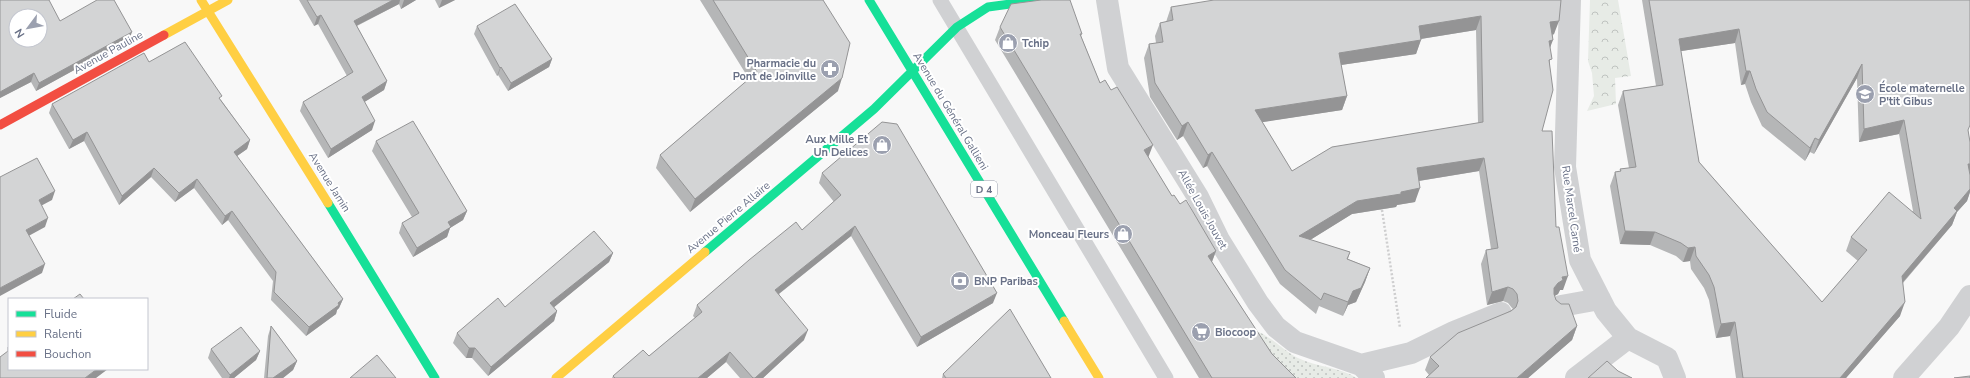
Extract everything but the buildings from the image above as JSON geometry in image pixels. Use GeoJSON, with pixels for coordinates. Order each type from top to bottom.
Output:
{"type":"FeatureCollection","features":[{"type":"Feature","properties":{"kind":"street","name":"Avenue Jamin"},"geometry":{"type":"LineString","coordinates":[[201,0],[358,250],[435,378]]}},
{"type":"Feature","properties":{"kind":"street","name":"Avenue Pauline"},"geometry":{"type":"LineString","coordinates":[[0,125],[228,0]]}},
{"type":"Feature","properties":{"kind":"street","name":"Avenue du Général Gallieni"},"geometry":{"type":"LineString","coordinates":[[869,0],[1099,378]]}},
{"type":"Feature","properties":{"kind":"street","name":"Avenue Pierre Allaire"},"geometry":{"type":"LineString","coordinates":[[556,378],[874,109],[957,27],[988,7],[1040,0]]}},
{"type":"Feature","properties":{"kind":"street","name":"Allée Louis Jouvet"},"geometry":{"type":"LineString","coordinates":[[1108,0],[1118,68],[1198,197],[1218,240],[1258,303],[1276,326],[1295,342],[1368,371],[1454,332],[1501,313]]}},
{"type":"Feature","properties":{"kind":"street","name":"Rue Marcel Carné"},"geometry":{"type":"LineString","coordinates":[[1570,0],[1565,167],[1580,260],[1606,311],[1628,338],[1667,358],[1674,378]]}},
{"type":"Feature","properties":{"kind":"street"},"geometry":{"type":"LineString","coordinates":[[1904,378],[1949,327],[1970,296]]}},
{"type":"Feature","properties":{"kind":"street"},"geometry":{"type":"LineString","coordinates":[[1561,306],[1600,299]]}},
{"type":"Feature","properties":{"kind":"street"},"geometry":{"type":"LineString","coordinates":[[1576,378],[1628,338]]}},
{"type":"Feature","properties":{"kind":"lane"},"geometry":{"type":"LineString","coordinates":[[940,0],[1166,378]]}},
{"type":"Feature","properties":{"kind":"path"},"geometry":{"type":"LineString","coordinates":[[1382,210],[1404,355]]}},
{"type":"Feature","properties":{"kind":"green space"},"geometry":{"type":"Polygon","coordinates":[[[1590,0],[1618,0],[1631,76],[1615,78],[1616,104],[1587,111],[1594,96],[1592,73],[1588,61],[1590,0]]]}},
{"type":"Feature","properties":{"kind":"green space"},"geometry":{"type":"Polygon","coordinates":[[[1257,333],[1262,333],[1298,358],[1350,374],[1357,378],[1289,378],[1257,333]]]}},
{"type":"Feature","properties":{"kind":"traffic: fast"},"geometry":{"type":"LineString","coordinates":[[869,0],[1064,321]]}},
{"type":"Feature","properties":{"kind":"traffic: fast"},"geometry":{"type":"LineString","coordinates":[[705,252],[874,109],[957,27],[988,7],[1040,0]]}},
{"type":"Feature","properties":{"kind":"traffic: fast"},"geometry":{"type":"LineString","coordinates":[[328,203],[435,378]]}},
{"type":"Feature","properties":{"kind":"traffic: slow"},"geometry":{"type":"LineString","coordinates":[[201,0],[328,203]]}},
{"type":"Feature","properties":{"kind":"traffic: slow"},"geometry":{"type":"LineString","coordinates":[[164,35],[228,0]]}},
{"type":"Feature","properties":{"kind":"traffic: slow"},"geometry":{"type":"LineString","coordinates":[[556,378],[705,252]]}},
{"type":"Feature","properties":{"kind":"traffic: slow"},"geometry":{"type":"LineString","coordinates":[[1064,321],[1099,378]]}},
{"type":"Feature","properties":{"kind":"traffic: jam"},"geometry":{"type":"LineString","coordinates":[[0,125],[164,35]]}},
{"type":"Feature","properties":{"kind":"place","name":"Tchip"},"geometry":{"type":"Point","coordinates":[1008,43]}},
{"type":"Feature","properties":{"kind":"place","name":"Pharmacie du Pont de Joinville"},"geometry":{"type":"Point","coordinates":[830,69]}},
{"type":"Feature","properties":{"kind":"place","name":"École maternelle P'tit Gibus"},"geometry":{"type":"Point","coordinates":[1865,94]}},
{"type":"Feature","properties":{"kind":"place","name":"Aux Mille Et Un Delices"},"geometry":{"type":"Point","coordinates":[882,145]}},
{"type":"Feature","properties":{"kind":"place","name":"Monceau Fleurs"},"geometry":{"type":"Point","coordinates":[1123,234]}},
{"type":"Feature","properties":{"kind":"place","name":"BNP Paribas"},"geometry":{"type":"Point","coordinates":[960,281]}},
{"type":"Feature","properties":{"kind":"place","name":"Biocoop"},"geometry":{"type":"Point","coordinates":[1201,332]}}]}
